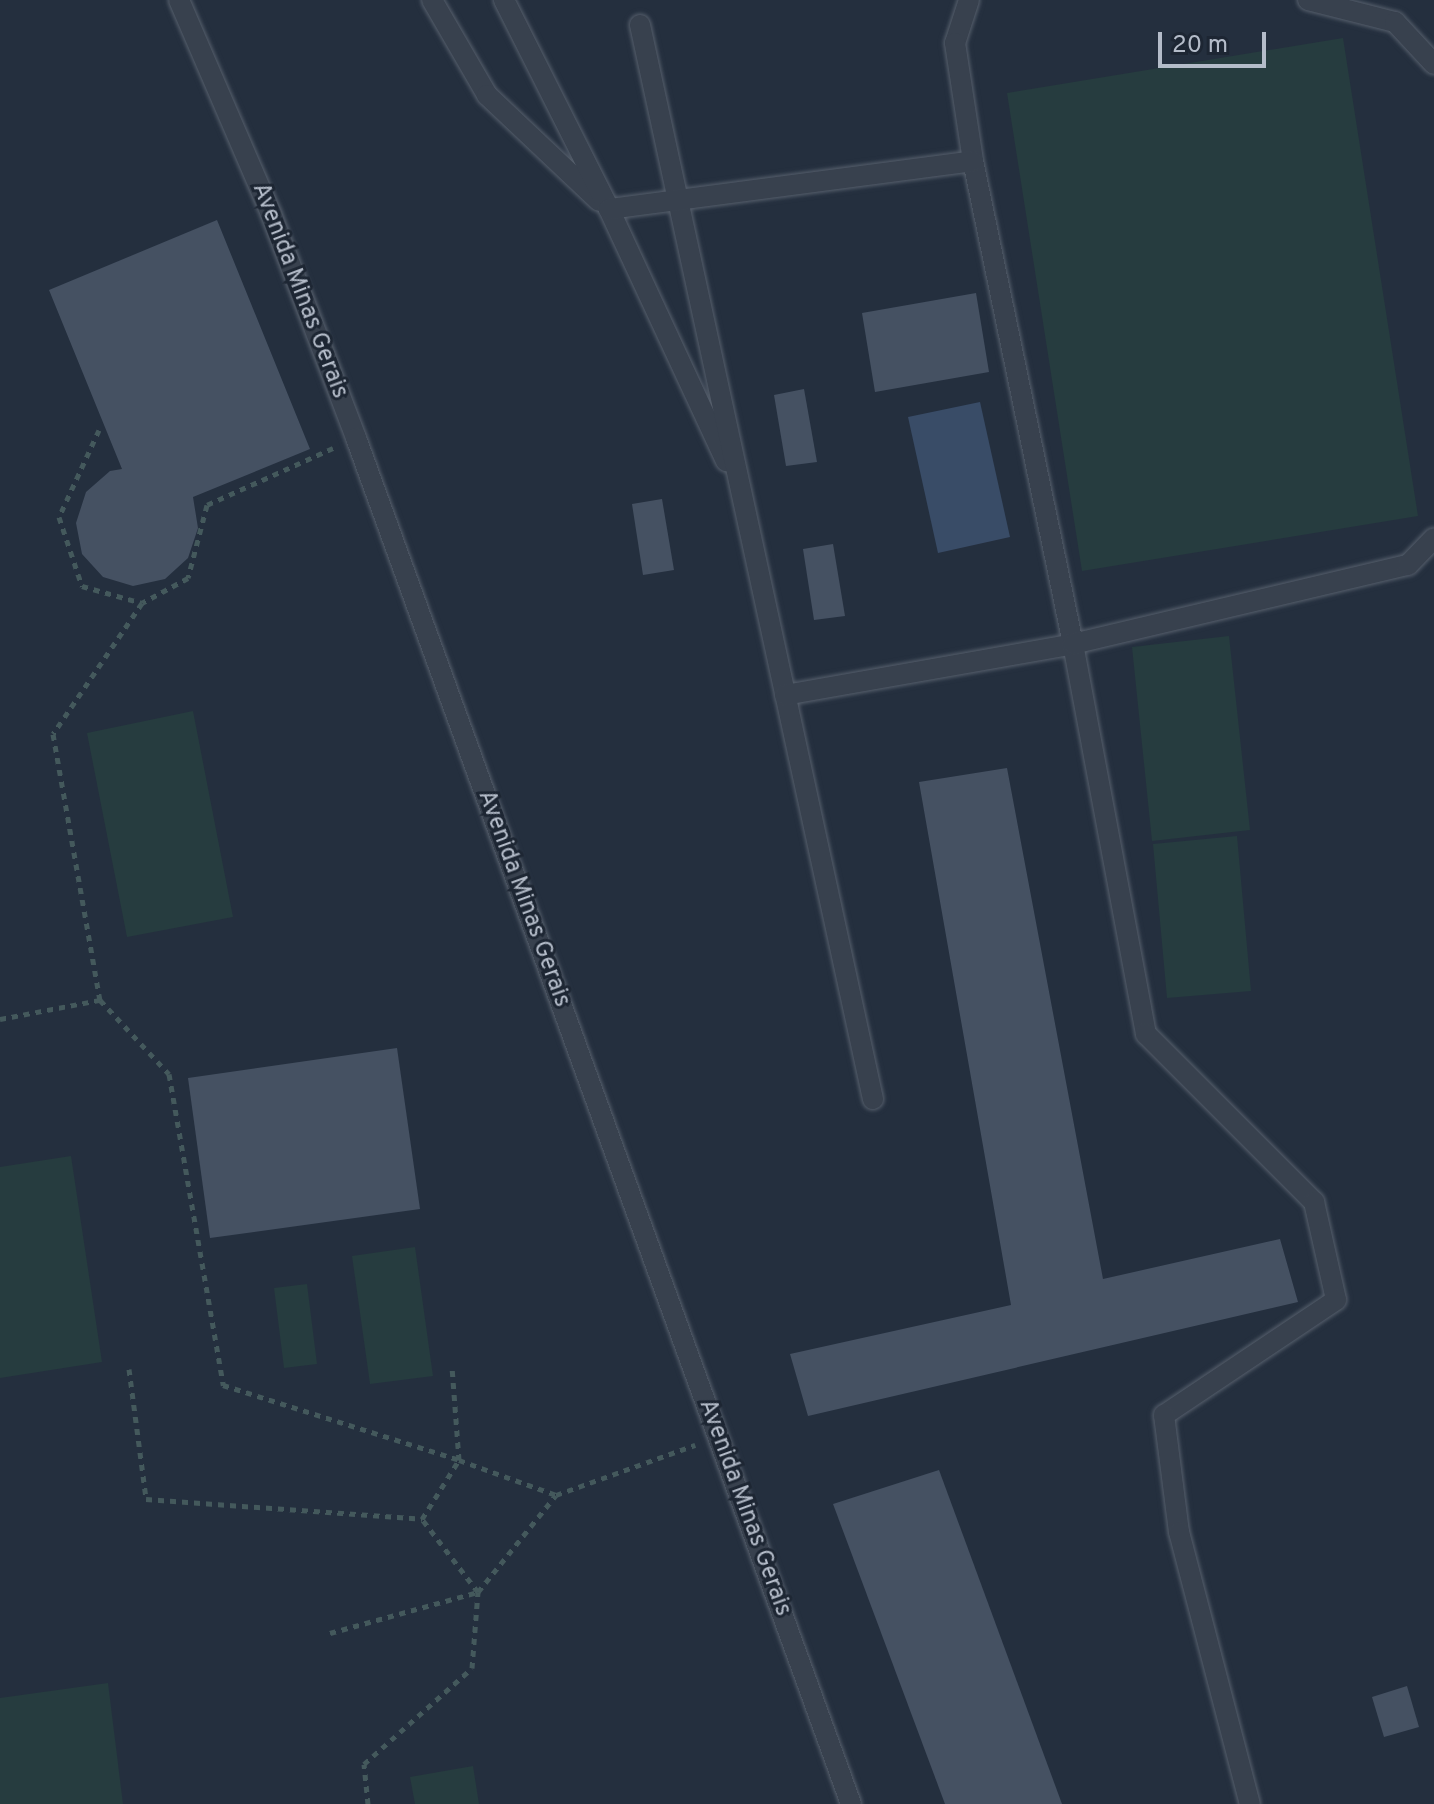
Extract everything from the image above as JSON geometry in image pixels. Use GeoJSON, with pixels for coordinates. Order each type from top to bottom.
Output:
{"type":"FeatureCollection","features":[{"type":"Feature","properties":{"kind":"lane","name":"Avenida Minas Gerais"},"geometry":{"type":"LineString","coordinates":[[179,0],[271,214],[356,438],[851,1804]]}},
{"type":"Feature","properties":{"kind":"lane"},"geometry":{"type":"LineString","coordinates":[[432,0],[487,95],[609,209],[973,161]]}},
{"type":"Feature","properties":{"kind":"lane"},"geometry":{"type":"LineString","coordinates":[[504,0],[609,209],[742,495]]}},
{"type":"Feature","properties":{"kind":"lane"},"geometry":{"type":"LineString","coordinates":[[969,0],[955,43],[973,161],[1073,644],[1146,1034],[1314,1202],[1336,1300],[1164,1415],[1179,1532],[1250,1804]]}},
{"type":"Feature","properties":{"kind":"lane"},"geometry":{"type":"LineString","coordinates":[[1308,0],[1395,22],[1434,64]]}},
{"type":"Feature","properties":{"kind":"lane"},"geometry":{"type":"LineString","coordinates":[[640,25],[873,1099]]}},
{"type":"Feature","properties":{"kind":"lane"},"geometry":{"type":"LineString","coordinates":[[785,695],[1073,644],[1408,565],[1434,538]]}},
{"type":"Feature","properties":{"kind":"path"},"geometry":{"type":"LineString","coordinates":[[99,430],[59,517],[82,586],[142,603]]}},
{"type":"Feature","properties":{"kind":"path"},"geometry":{"type":"LineString","coordinates":[[356,438],[207,505],[188,578],[142,603],[53,734],[100,1000],[169,1074],[223,1385],[459,1460],[556,1495]]}},
{"type":"Feature","properties":{"kind":"path"},"geometry":{"type":"LineString","coordinates":[[0,1019],[100,1000]]}},
{"type":"Feature","properties":{"kind":"path"},"geometry":{"type":"LineString","coordinates":[[422,1519],[459,1460],[452,1367]]}},
{"type":"Feature","properties":{"kind":"path"},"geometry":{"type":"LineString","coordinates":[[129,1369],[146,1499],[422,1519],[478,1592]]}},
{"type":"Feature","properties":{"kind":"path"},"geometry":{"type":"LineString","coordinates":[[368,1804],[364,1764],[472,1668],[478,1592],[556,1495],[718,1437]]}},
{"type":"Feature","properties":{"kind":"path"},"geometry":{"type":"LineString","coordinates":[[330,1633],[478,1592]]}},
{"type":"Feature","properties":{"kind":"green space"},"geometry":{"type":"Polygon","coordinates":[[[1343,38],[1418,516],[1082,571],[1007,93],[1343,38]]]}},
{"type":"Feature","properties":{"kind":"green space"},"geometry":{"type":"Polygon","coordinates":[[[1229,636],[1250,830],[1152,841],[1132,647],[1229,636]]]}},
{"type":"Feature","properties":{"kind":"green space"},"geometry":{"type":"Polygon","coordinates":[[[193,711],[233,917],[127,937],[87,733],[193,711]]]}},
{"type":"Feature","properties":{"kind":"green space"},"geometry":{"type":"Polygon","coordinates":[[[1237,836],[1251,991],[1167,998],[1153,844],[1237,836]]]}},
{"type":"Feature","properties":{"kind":"green space"},"geometry":{"type":"Polygon","coordinates":[[[71,1156],[102,1362],[0,1378],[0,1167],[71,1156]]]}},
{"type":"Feature","properties":{"kind":"green space"},"geometry":{"type":"Polygon","coordinates":[[[415,1247],[433,1376],[370,1384],[352,1256],[415,1247]]]}},
{"type":"Feature","properties":{"kind":"green space"},"geometry":{"type":"Polygon","coordinates":[[[307,1284],[317,1364],[284,1368],[274,1288],[307,1284]]]}},
{"type":"Feature","properties":{"kind":"green space"},"geometry":{"type":"Polygon","coordinates":[[[108,1683],[123,1804],[0,1804],[0,1698],[108,1683]]]}},
{"type":"Feature","properties":{"kind":"green space"},"geometry":{"type":"Polygon","coordinates":[[[473,1766],[479,1804],[415,1804],[410,1777],[473,1766]]]}},
{"type":"Feature","properties":{"kind":"water"},"geometry":{"type":"Polygon","coordinates":[[[980,402],[1010,537],[938,553],[908,417],[980,402]]]}},
{"type":"Feature","properties":{"kind":"building"},"geometry":{"type":"Polygon","coordinates":[[[217,220],[310,449],[193,497],[198,528],[188,558],[165,579],[133,586],[103,577],[82,554],[76,523],[86,492],[110,471],[122,469],[49,290],[217,220]]]}},
{"type":"Feature","properties":{"kind":"building"},"geometry":{"type":"Polygon","coordinates":[[[976,293],[989,372],[875,392],[862,313],[976,293]]]}},
{"type":"Feature","properties":{"kind":"building"},"geometry":{"type":"Polygon","coordinates":[[[804,389],[817,462],[786,466],[774,395],[804,389]]]}},
{"type":"Feature","properties":{"kind":"building"},"geometry":{"type":"Polygon","coordinates":[[[662,499],[674,570],[643,575],[632,504],[662,499]]]}},
{"type":"Feature","properties":{"kind":"building"},"geometry":{"type":"Polygon","coordinates":[[[833,544],[845,616],[814,620],[803,549],[833,544]]]}},
{"type":"Feature","properties":{"kind":"building"},"geometry":{"type":"Polygon","coordinates":[[[1007,768],[1103,1279],[1280,1239],[1298,1302],[808,1416],[790,1354],[1011,1305],[919,782],[1007,768]]]}},
{"type":"Feature","properties":{"kind":"building"},"geometry":{"type":"Polygon","coordinates":[[[397,1048],[420,1209],[210,1238],[188,1078],[397,1048]]]}},
{"type":"Feature","properties":{"kind":"building"},"geometry":{"type":"Polygon","coordinates":[[[939,1470],[1062,1804],[945,1804],[833,1504],[939,1470]]]}},
{"type":"Feature","properties":{"kind":"building"},"geometry":{"type":"Polygon","coordinates":[[[1407,1686],[1419,1727],[1384,1737],[1372,1697],[1407,1686]]]}}]}
